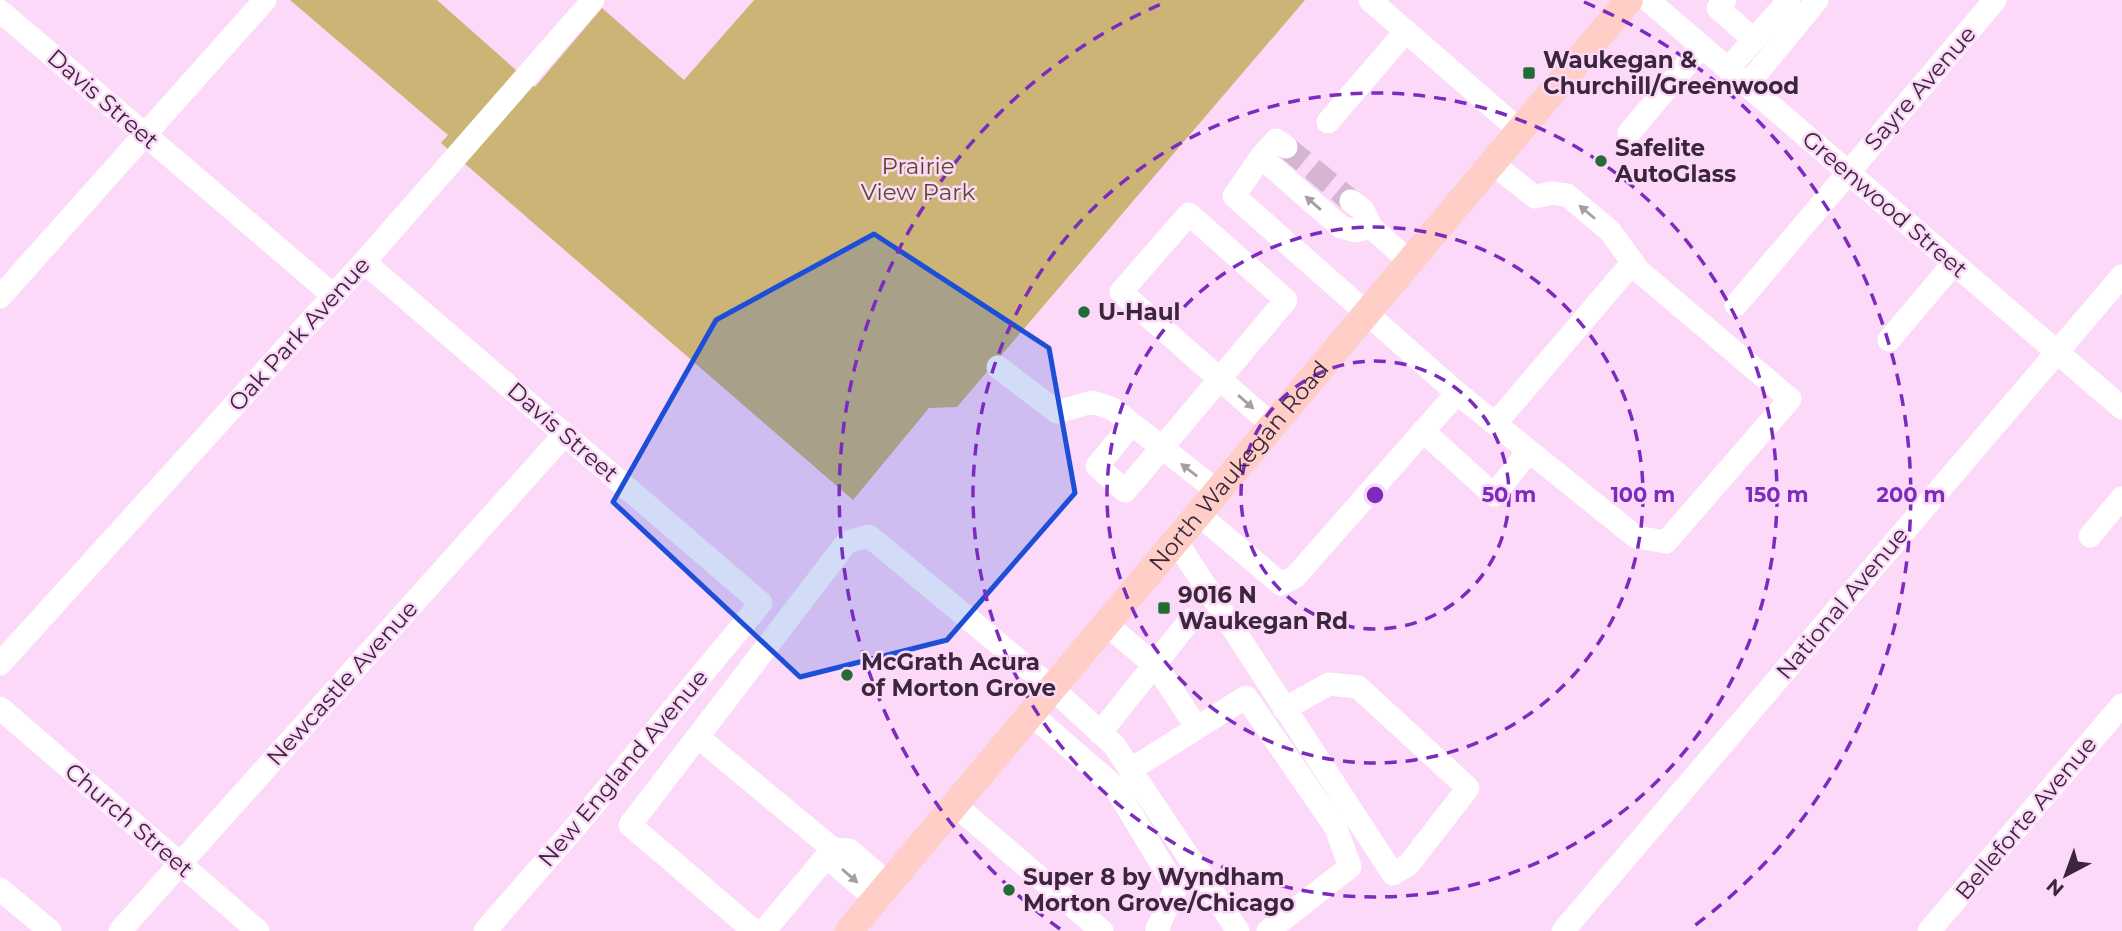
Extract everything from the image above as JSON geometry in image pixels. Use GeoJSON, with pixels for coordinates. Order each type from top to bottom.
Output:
{"type":"FeatureCollection","features":[{"type":"Feature","properties":{"kind":"main road","name":"North Waukegan Road"},"geometry":{"type":"LineString","coordinates":[[854,929],[882,891],[1629,0]]}},
{"type":"Feature","properties":{"kind":"street"},"geometry":{"type":"LineString","coordinates":[[0,297],[265,0]]}},
{"type":"Feature","properties":{"kind":"street","name":"Oak Park Avenue"},"geometry":{"type":"LineString","coordinates":[[0,664],[334,296],[593,0]]}},
{"type":"Feature","properties":{"kind":"street"},"geometry":{"type":"LineString","coordinates":[[1370,0],[1519,130]]}},
{"type":"Feature","properties":{"kind":"street","name":"Greenwood Street"},"geometry":{"type":"LineString","coordinates":[[1648,0],[2122,408]]}},
{"type":"Feature","properties":{"kind":"street"},"geometry":{"type":"LineString","coordinates":[[1728,69],[1788,0]]}},
{"type":"Feature","properties":{"kind":"street"},"geometry":{"type":"LineString","coordinates":[[1747,85],[1817,0]]}},
{"type":"Feature","properties":{"kind":"street","name":"Sayre Avenue"},"geometry":{"type":"LineString","coordinates":[[1736,305],[1995,0]]}},
{"type":"Feature","properties":{"kind":"street"},"geometry":{"type":"LineString","coordinates":[[1727,4],[1754,40]]}},
{"type":"Feature","properties":{"kind":"street","name":"Davis Street"},"geometry":{"type":"LineString","coordinates":[[0,11],[334,296]]}},
{"type":"Feature","properties":{"kind":"street"},"geometry":{"type":"LineString","coordinates":[[1328,122],[1406,32]]}},
{"type":"Feature","properties":{"kind":"street"},"geometry":{"type":"LineString","coordinates":[[1629,134],[1702,46]]}},
{"type":"Feature","properties":{"kind":"street"},"geometry":{"type":"LineString","coordinates":[[1281,144],[1261,157],[1234,196],[1457,393],[1636,537],[1666,542],[1790,399],[1639,271],[1610,231],[1567,195],[1551,193],[1535,197],[1492,163]]}},
{"type":"Feature","properties":{"kind":"street"},"geometry":{"type":"LineString","coordinates":[[1261,157],[1341,227],[1356,231],[1371,227]]}},
{"type":"Feature","properties":{"kind":"street"},"geometry":{"type":"LineString","coordinates":[[1351,201],[1363,210],[1371,227],[1409,261]]}},
{"type":"Feature","properties":{"kind":"street"},"geometry":{"type":"LineString","coordinates":[[1132,424],[1097,466],[1125,491],[1162,448],[1219,379],[1286,300],[1189,214],[1121,292],[1219,379],[1272,425]]}},
{"type":"Feature","properties":{"kind":"street","name":"Davis Street"},"geometry":{"type":"LineString","coordinates":[[364,262],[761,603]]}},
{"type":"Feature","properties":{"kind":"street"},"geometry":{"type":"LineString","coordinates":[[1495,424],[1633,262]]}},
{"type":"Feature","properties":{"kind":"street"},"geometry":{"type":"LineString","coordinates":[[1889,340],[1954,263]]}},
{"type":"Feature","properties":{"kind":"street","name":"National Avenue"},"geometry":{"type":"LineString","coordinates":[[1563,931],[2122,276]]}},
{"type":"Feature","properties":{"kind":"street"},"geometry":{"type":"LineString","coordinates":[[998,367],[1057,412],[1092,402],[1113,409],[1217,491]]}},
{"type":"Feature","properties":{"kind":"street"},"geometry":{"type":"LineString","coordinates":[[1198,514],[1281,584],[1295,577],[1457,393]]}},
{"type":"Feature","properties":{"kind":"street"},"geometry":{"type":"LineString","coordinates":[[1423,431],[1494,495],[1529,451]]}},
{"type":"Feature","properties":{"kind":"street","name":"Newcastle Avenue"},"geometry":{"type":"LineString","coordinates":[[120,931],[565,434]]}},
{"type":"Feature","properties":{"kind":"street"},"geometry":{"type":"LineString","coordinates":[[2090,536],[2122,498]]}},
{"type":"Feature","properties":{"kind":"street"},"geometry":{"type":"LineString","coordinates":[[754,931],[630,825],[847,542],[869,536],[1052,688],[1114,746],[1238,931]]}},
{"type":"Feature","properties":{"kind":"street"},"geometry":{"type":"LineString","coordinates":[[1176,541],[1284,709],[1393,874],[1409,864],[1468,788],[1358,687],[1329,684],[1284,709]]}},
{"type":"Feature","properties":{"kind":"street","name":"New England Avenue"},"geometry":{"type":"LineString","coordinates":[[485,931],[577,825],[761,603]]}},
{"type":"Feature","properties":{"kind":"street"},"geometry":{"type":"LineString","coordinates":[[1100,733],[1190,620]]}},
{"type":"Feature","properties":{"kind":"street"},"geometry":{"type":"LineString","coordinates":[[1106,624],[1154,664],[1197,728]]}},
{"type":"Feature","properties":{"kind":"street"},"geometry":{"type":"LineString","coordinates":[[1130,771],[1246,697],[1336,828],[1350,867],[1268,931]]}},
{"type":"Feature","properties":{"kind":"street","name":"Belleforte Avenue"},"geometry":{"type":"LineString","coordinates":[[1929,931],[2122,705]]}},
{"type":"Feature","properties":{"kind":"street","name":"Church Street"},"geometry":{"type":"LineString","coordinates":[[0,708],[258,931]]}},
{"type":"Feature","properties":{"kind":"street"},"geometry":{"type":"LineString","coordinates":[[1031,714],[1115,787],[1176,888],[1157,929],[1159,931]]}},
{"type":"Feature","properties":{"kind":"street"},"geometry":{"type":"LineString","coordinates":[[698,737],[833,849],[835,864],[882,891]]}},
{"type":"Feature","properties":{"kind":"street"},"geometry":{"type":"LineString","coordinates":[[955,804],[1101,931]]}},
{"type":"Feature","properties":{"kind":"street"},"geometry":{"type":"LineString","coordinates":[[764,931],[833,849]]}},
{"type":"Feature","properties":{"kind":"street"},"geometry":{"type":"LineString","coordinates":[[0,889],[50,931]]}},
{"type":"Feature","properties":{"kind":"highlighted area"},"geometry":{"type":"Polygon","coordinates":[[[874,234],[1049,348],[1075,493],[947,640],[800,677],[613,502],[716,320],[874,234]]]}},
{"type":"Feature","properties":{"kind":"green space","name":"Prairie View Park"},"geometry":{"type":"Polygon","coordinates":[[[290,0],[437,0],[535,87],[602,8],[684,80],[754,0],[1305,0],[957,407],[929,408],[853,500],[441,143],[448,135],[290,0]]]}},
{"type":"Feature","properties":{"kind":"tunnel"},"geometry":{"type":"LineString","coordinates":[[1286,147],[1351,201]]}},
{"type":"Feature","properties":{"kind":"place","name":"Waukegan & Churchill/Greenwood"},"geometry":{"type":"Point","coordinates":[1529,73]}},
{"type":"Feature","properties":{"kind":"place","name":"Safelite AutoGlass"},"geometry":{"type":"Point","coordinates":[1601,161]}},
{"type":"Feature","properties":{"kind":"place","name":"U-Haul"},"geometry":{"type":"Point","coordinates":[1084,312]}},
{"type":"Feature","properties":{"kind":"place","name":"9016 N Waukegan Rd"},"geometry":{"type":"Point","coordinates":[1164,608]}},
{"type":"Feature","properties":{"kind":"place","name":"McGrath Acura of Morton Grove"},"geometry":{"type":"Point","coordinates":[847,675]}},
{"type":"Feature","properties":{"kind":"place","name":"Super 8 by Wyndham Morton Grove/Chicago"},"geometry":{"type":"Point","coordinates":[1009,890]}}]}
